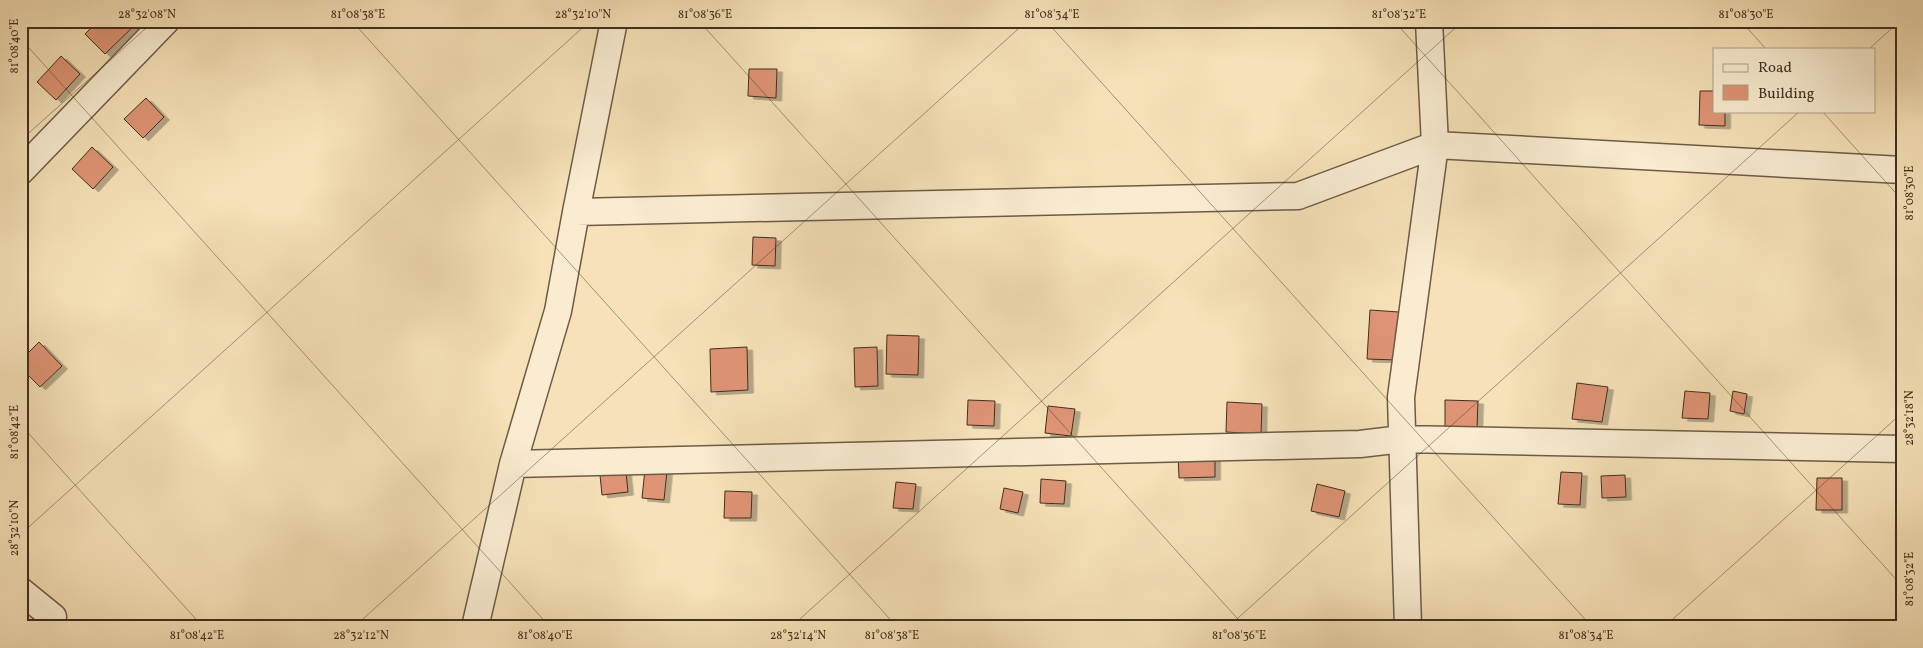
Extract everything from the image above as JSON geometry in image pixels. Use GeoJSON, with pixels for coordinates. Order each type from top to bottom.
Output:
{"type":"FeatureCollection","features":[{"type":"Feature","properties":{"kind":"street"},"geometry":{"type":"LineString","coordinates":[[21,171],[166,21]]}},
{"type":"Feature","properties":{"kind":"street"},"geometry":{"type":"LineString","coordinates":[[475,627],[513,464],[558,311],[614,21]]}},
{"type":"Feature","properties":{"kind":"street"},"geometry":{"type":"LineString","coordinates":[[1408,627],[1401,397],[1435,145],[1429,21]]}},
{"type":"Feature","properties":{"kind":"street"},"geometry":{"type":"LineString","coordinates":[[576,212],[1298,196],[1435,145],[1902,170]]}},
{"type":"Feature","properties":{"kind":"street"},"geometry":{"type":"LineString","coordinates":[[513,464],[1360,444],[1402,439],[1902,449]]}},
{"type":"Feature","properties":{"kind":"street"},"geometry":{"type":"LineString","coordinates":[[21,591],[53,618],[45,627]]}},
{"type":"Feature","properties":{"kind":"building"},"geometry":{"type":"Polygon","coordinates":[[[98,21],[139,21],[105,54],[85,34],[98,21]]]}},
{"type":"Feature","properties":{"kind":"building"},"geometry":{"type":"Polygon","coordinates":[[[1127,21],[1158,21],[1158,25],[1127,21]]]}},
{"type":"Feature","properties":{"kind":"building"},"geometry":{"type":"Polygon","coordinates":[[[61,56],[80,74],[56,100],[37,82],[61,56]]]}},
{"type":"Feature","properties":{"kind":"building"},"geometry":{"type":"Polygon","coordinates":[[[749,69],[777,69],[776,98],[748,96],[749,69]]]}},
{"type":"Feature","properties":{"kind":"building"},"geometry":{"type":"Polygon","coordinates":[[[1700,91],[1713,91],[1713,112],[1725,112],[1725,126],[1699,125],[1700,91]]]}},
{"type":"Feature","properties":{"kind":"building"},"geometry":{"type":"Polygon","coordinates":[[[146,98],[164,117],[143,138],[124,119],[146,98]]]}},
{"type":"Feature","properties":{"kind":"building"},"geometry":{"type":"Polygon","coordinates":[[[92,147],[113,167],[93,189],[72,169],[92,147]]]}},
{"type":"Feature","properties":{"kind":"building"},"geometry":{"type":"Polygon","coordinates":[[[1900,191],[1902,191],[1902,222],[1900,222],[1900,191]]]}},
{"type":"Feature","properties":{"kind":"building"},"geometry":{"type":"Polygon","coordinates":[[[753,237],[776,238],[775,266],[752,265],[753,237]]]}},
{"type":"Feature","properties":{"kind":"building"},"geometry":{"type":"Polygon","coordinates":[[[1370,310],[1399,312],[1396,360],[1367,359],[1370,310]]]}},
{"type":"Feature","properties":{"kind":"building"},"geometry":{"type":"Polygon","coordinates":[[[887,335],[919,336],[918,375],[886,374],[887,335]]]}},
{"type":"Feature","properties":{"kind":"building"},"geometry":{"type":"Polygon","coordinates":[[[39,342],[62,366],[40,387],[21,368],[21,360],[39,342]]]}},
{"type":"Feature","properties":{"kind":"building"},"geometry":{"type":"Polygon","coordinates":[[[747,347],[748,390],[711,392],[710,349],[747,347]]]}},
{"type":"Feature","properties":{"kind":"building"},"geometry":{"type":"Polygon","coordinates":[[[877,347],[878,386],[855,387],[854,348],[877,347]]]}},
{"type":"Feature","properties":{"kind":"building"},"geometry":{"type":"Polygon","coordinates":[[[1577,383],[1608,387],[1602,422],[1572,419],[1577,383]]]}},
{"type":"Feature","properties":{"kind":"building"},"geometry":{"type":"Polygon","coordinates":[[[1685,391],[1710,393],[1708,419],[1682,418],[1685,391]]]}},
{"type":"Feature","properties":{"kind":"building"},"geometry":{"type":"Polygon","coordinates":[[[1733,391],[1747,394],[1744,414],[1730,411],[1733,391]]]}},
{"type":"Feature","properties":{"kind":"building"},"geometry":{"type":"Polygon","coordinates":[[[968,400],[995,401],[994,426],[967,425],[968,400]]]}},
{"type":"Feature","properties":{"kind":"building"},"geometry":{"type":"Polygon","coordinates":[[[1445,400],[1478,401],[1477,428],[1445,428],[1445,400]]]}},
{"type":"Feature","properties":{"kind":"building"},"geometry":{"type":"Polygon","coordinates":[[[1227,402],[1262,404],[1261,434],[1226,432],[1227,402]]]}},
{"type":"Feature","properties":{"kind":"building"},"geometry":{"type":"Polygon","coordinates":[[[1048,406],[1075,409],[1071,436],[1045,433],[1048,406]]]}},
{"type":"Feature","properties":{"kind":"building"},"geometry":{"type":"Polygon","coordinates":[[[1215,454],[1215,477],[1179,478],[1178,455],[1215,454]]]}},
{"type":"Feature","properties":{"kind":"building"},"geometry":{"type":"Polygon","coordinates":[[[645,469],[667,471],[664,500],[642,498],[645,469]]]}},
{"type":"Feature","properties":{"kind":"building"},"geometry":{"type":"Polygon","coordinates":[[[626,472],[628,492],[602,495],[600,475],[626,472]]]}},
{"type":"Feature","properties":{"kind":"building"},"geometry":{"type":"Polygon","coordinates":[[[1561,472],[1582,473],[1580,505],[1558,504],[1561,472]]]}},
{"type":"Feature","properties":{"kind":"building"},"geometry":{"type":"Polygon","coordinates":[[[1625,475],[1626,497],[1602,498],[1601,476],[1625,475]]]}},
{"type":"Feature","properties":{"kind":"building"},"geometry":{"type":"Polygon","coordinates":[[[1817,478],[1842,478],[1842,510],[1816,510],[1817,478]]]}},
{"type":"Feature","properties":{"kind":"building"},"geometry":{"type":"Polygon","coordinates":[[[1041,479],[1066,481],[1064,504],[1040,503],[1041,479]]]}},
{"type":"Feature","properties":{"kind":"building"},"geometry":{"type":"Polygon","coordinates":[[[896,482],[916,484],[913,509],[893,508],[896,482]]]}},
{"type":"Feature","properties":{"kind":"building"},"geometry":{"type":"Polygon","coordinates":[[[1317,484],[1345,491],[1339,517],[1311,511],[1317,484]]]}},
{"type":"Feature","properties":{"kind":"building"},"geometry":{"type":"Polygon","coordinates":[[[1004,488],[1023,492],[1018,513],[1000,509],[1004,488]]]}},
{"type":"Feature","properties":{"kind":"building"},"geometry":{"type":"Polygon","coordinates":[[[725,491],[752,492],[751,518],[724,518],[725,491]]]}}]}
